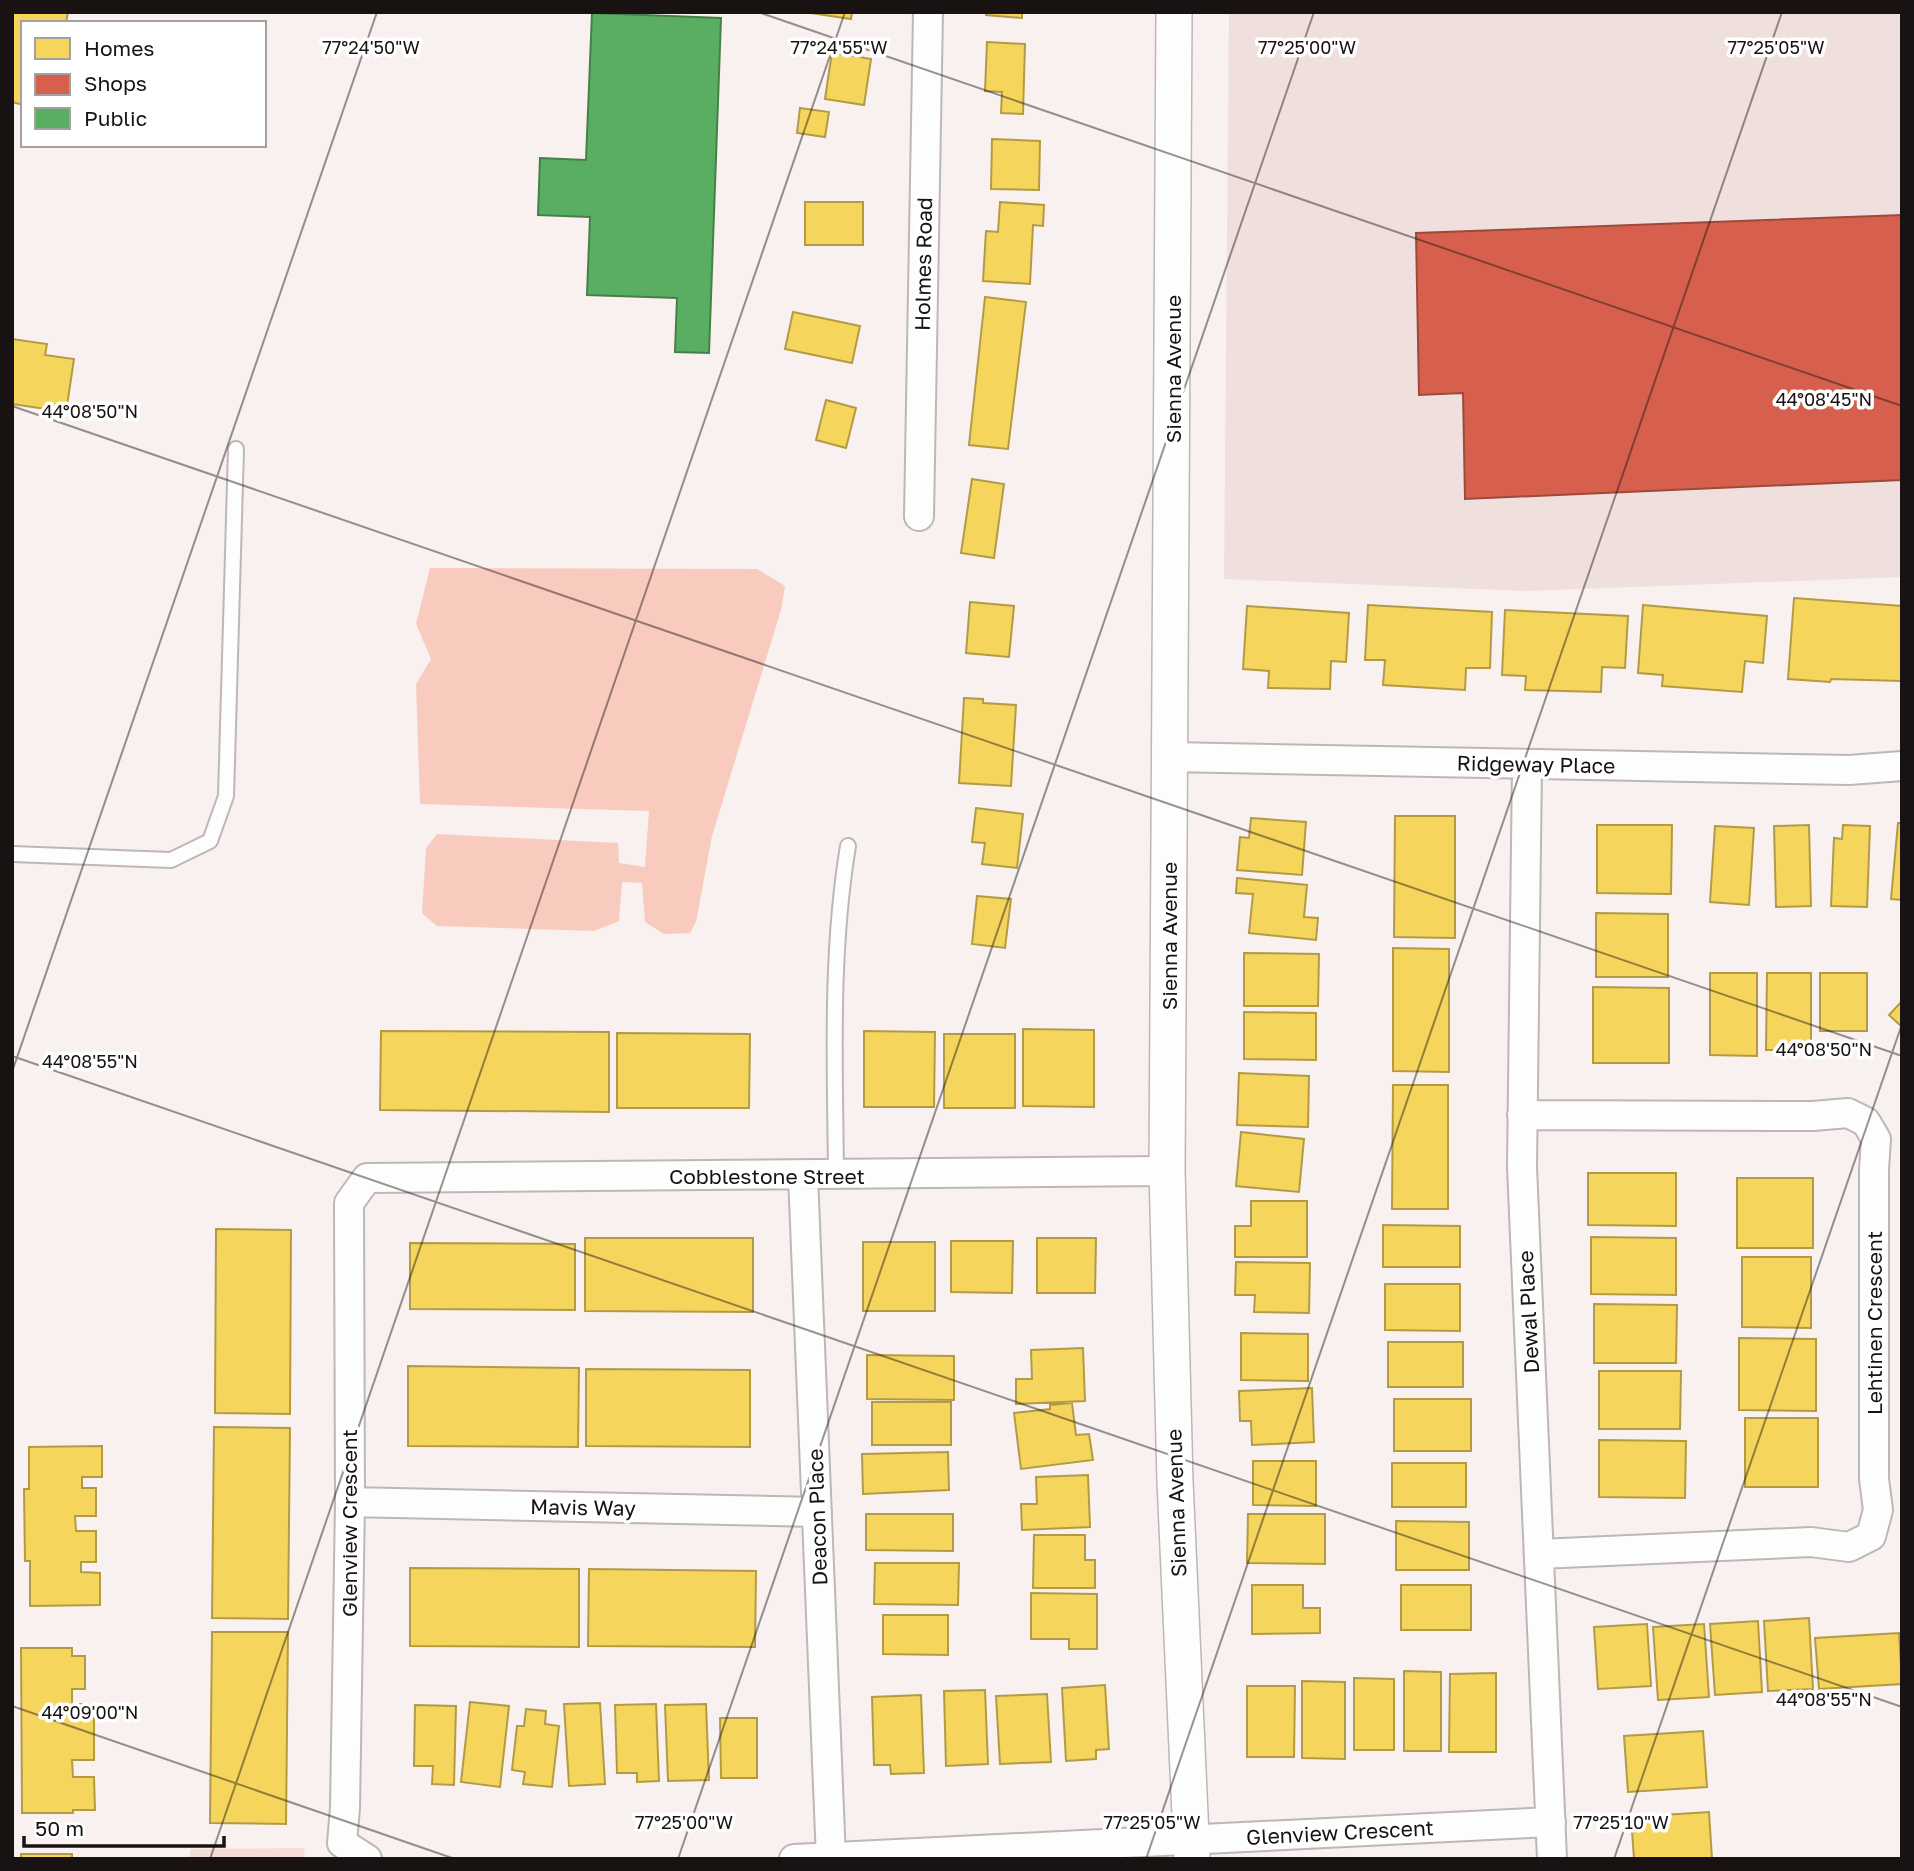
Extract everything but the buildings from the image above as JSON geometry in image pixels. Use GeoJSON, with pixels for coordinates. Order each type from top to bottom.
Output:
{"type":"FeatureCollection","features":[{"type":"Feature","properties":{"kind":"street","name":"Holmes Road"},"geometry":{"type":"LineString","coordinates":[[919,516],[928,12]]}},
{"type":"Feature","properties":{"kind":"street","name":"Sienna Avenue"},"geometry":{"type":"LineString","coordinates":[[1174,12],[1167,1171],[1175,1481],[1191,1849]]}},
{"type":"Feature","properties":{"kind":"street","name":"Ridgeway Place"},"geometry":{"type":"LineString","coordinates":[[1170,757],[1849,770],[1902,766]]}},
{"type":"Feature","properties":{"kind":"street","name":"Dewal Place"},"geometry":{"type":"LineString","coordinates":[[1527,764],[1522,1181],[1552,1859]]}},
{"type":"Feature","properties":{"kind":"street","name":"Lehtinen Crescent"},"geometry":{"type":"LineString","coordinates":[[1522,1115],[1812,1116],[1848,1113],[1866,1122],[1876,1139],[1874,1479],[1878,1510],[1871,1536],[1849,1547],[1811,1542],[1539,1554]]}},
{"type":"Feature","properties":{"kind":"street","name":"Cobblestone Street"},"geometry":{"type":"LineString","coordinates":[[367,1178],[1167,1171]]}},
{"type":"Feature","properties":{"kind":"street","name":"Deacon Place"},"geometry":{"type":"LineString","coordinates":[[803,1175],[831,1858]]}},
{"type":"Feature","properties":{"kind":"street","name":"Glenview Crescent"},"geometry":{"type":"LineString","coordinates":[[367,1178],[349,1203],[349,1502],[345,1808],[342,1843],[367,1859]]}},
{"type":"Feature","properties":{"kind":"street","name":"Mavis Way"},"geometry":{"type":"LineString","coordinates":[[349,1502],[817,1512]]}},
{"type":"Feature","properties":{"kind":"street","name":"Glenview Crescent"},"geometry":{"type":"LineString","coordinates":[[794,1859],[1191,1849],[1550,1822]]}},
{"type":"Feature","properties":{"kind":"lane"},"geometry":{"type":"LineString","coordinates":[[12,855],[171,860],[210,841],[226,796],[236,449]]}},
{"type":"Feature","properties":{"kind":"lane"},"geometry":{"type":"LineString","coordinates":[[836,1175],[835,987],[840,902],[848,846]]}},
{"type":"Feature","properties":{"kind":"shaded area"},"geometry":{"type":"Polygon","coordinates":[[[1229,12],[1902,12],[1902,577],[1527,591],[1224,579],[1229,12]]]}},
{"type":"Feature","properties":{"kind":"shaded area"},"geometry":{"type":"Polygon","coordinates":[[[430,568],[757,569],[785,586],[781,610],[712,836],[696,922],[690,933],[664,934],[645,922],[642,883],[622,882],[619,921],[594,931],[437,926],[422,913],[426,848],[437,834],[618,843],[619,863],[645,867],[649,811],[420,804],[416,684],[431,659],[416,624],[430,568]]]}},
{"type":"Feature","properties":{"kind":"shaded area"},"geometry":{"type":"Polygon","coordinates":[[[304,1848],[305,1859],[190,1859],[190,1849],[304,1848]]]}}]}
